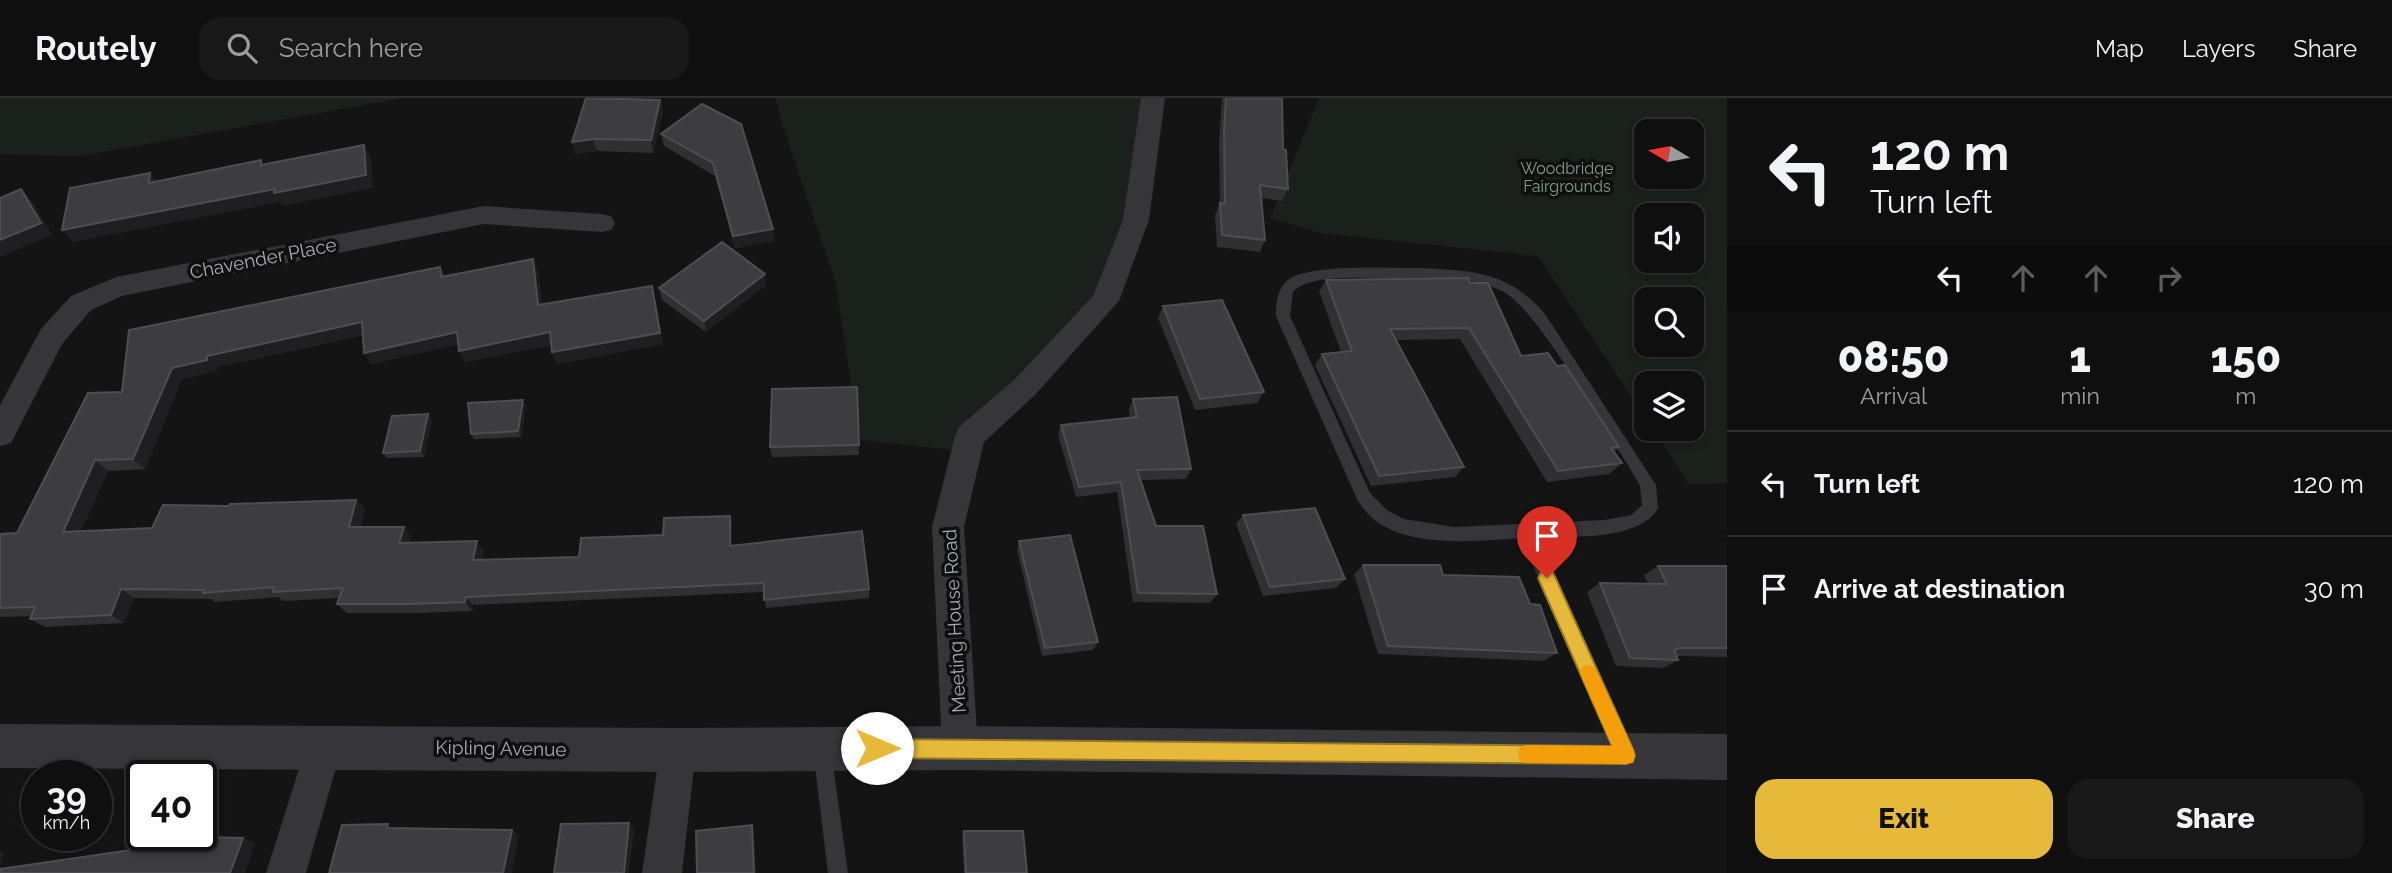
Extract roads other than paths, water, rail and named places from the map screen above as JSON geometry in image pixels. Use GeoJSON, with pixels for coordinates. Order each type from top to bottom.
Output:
{"type":"FeatureCollection","features":[{"type":"Feature","properties":{"kind":"street","name":"Meeting House Road"},"geometry":{"type":"LineString","coordinates":[[960,748],[948,527],[970,436],[1025,387],[1105,302],[1136,220],[1153,98]]}},
{"type":"Feature","properties":{"kind":"street","name":"Chavender Place"},"geometry":{"type":"LineString","coordinates":[[0,434],[51,337],[81,303],[116,287],[484,215],[602,223]]}},
{"type":"Feature","properties":{"kind":"street","name":"Kipling Avenue"},"geometry":{"type":"LineString","coordinates":[[0,746],[678,750],[960,748],[1727,757]]}},
{"type":"Feature","properties":{"kind":"street"},"geometry":{"type":"LineString","coordinates":[[286,873],[324,747]]}},
{"type":"Feature","properties":{"kind":"street"},"geometry":{"type":"LineString","coordinates":[[662,873],[678,750]]}},
{"type":"Feature","properties":{"kind":"lane"},"geometry":{"type":"LineString","coordinates":[[1321,275],[1453,275],[1477,277],[1506,286],[1524,299],[1540,318],[1633,460],[1648,485],[1650,508],[1635,521],[1604,527],[1527,531],[1441,533],[1406,527],[1384,517],[1364,497],[1283,316],[1282,301],[1287,287],[1302,278],[1321,275]]}},
{"type":"Feature","properties":{"kind":"lane"},"geometry":{"type":"LineString","coordinates":[[1527,531],[1626,755]]}},
{"type":"Feature","properties":{"kind":"lane"},"geometry":{"type":"LineString","coordinates":[[822,748],[838,873]]}},
{"type":"Feature","properties":{"kind":"park label","name":"Woodbridge Fairgrounds"},"geometry":{"type":"Point","coordinates":[1567,177]}}]}
